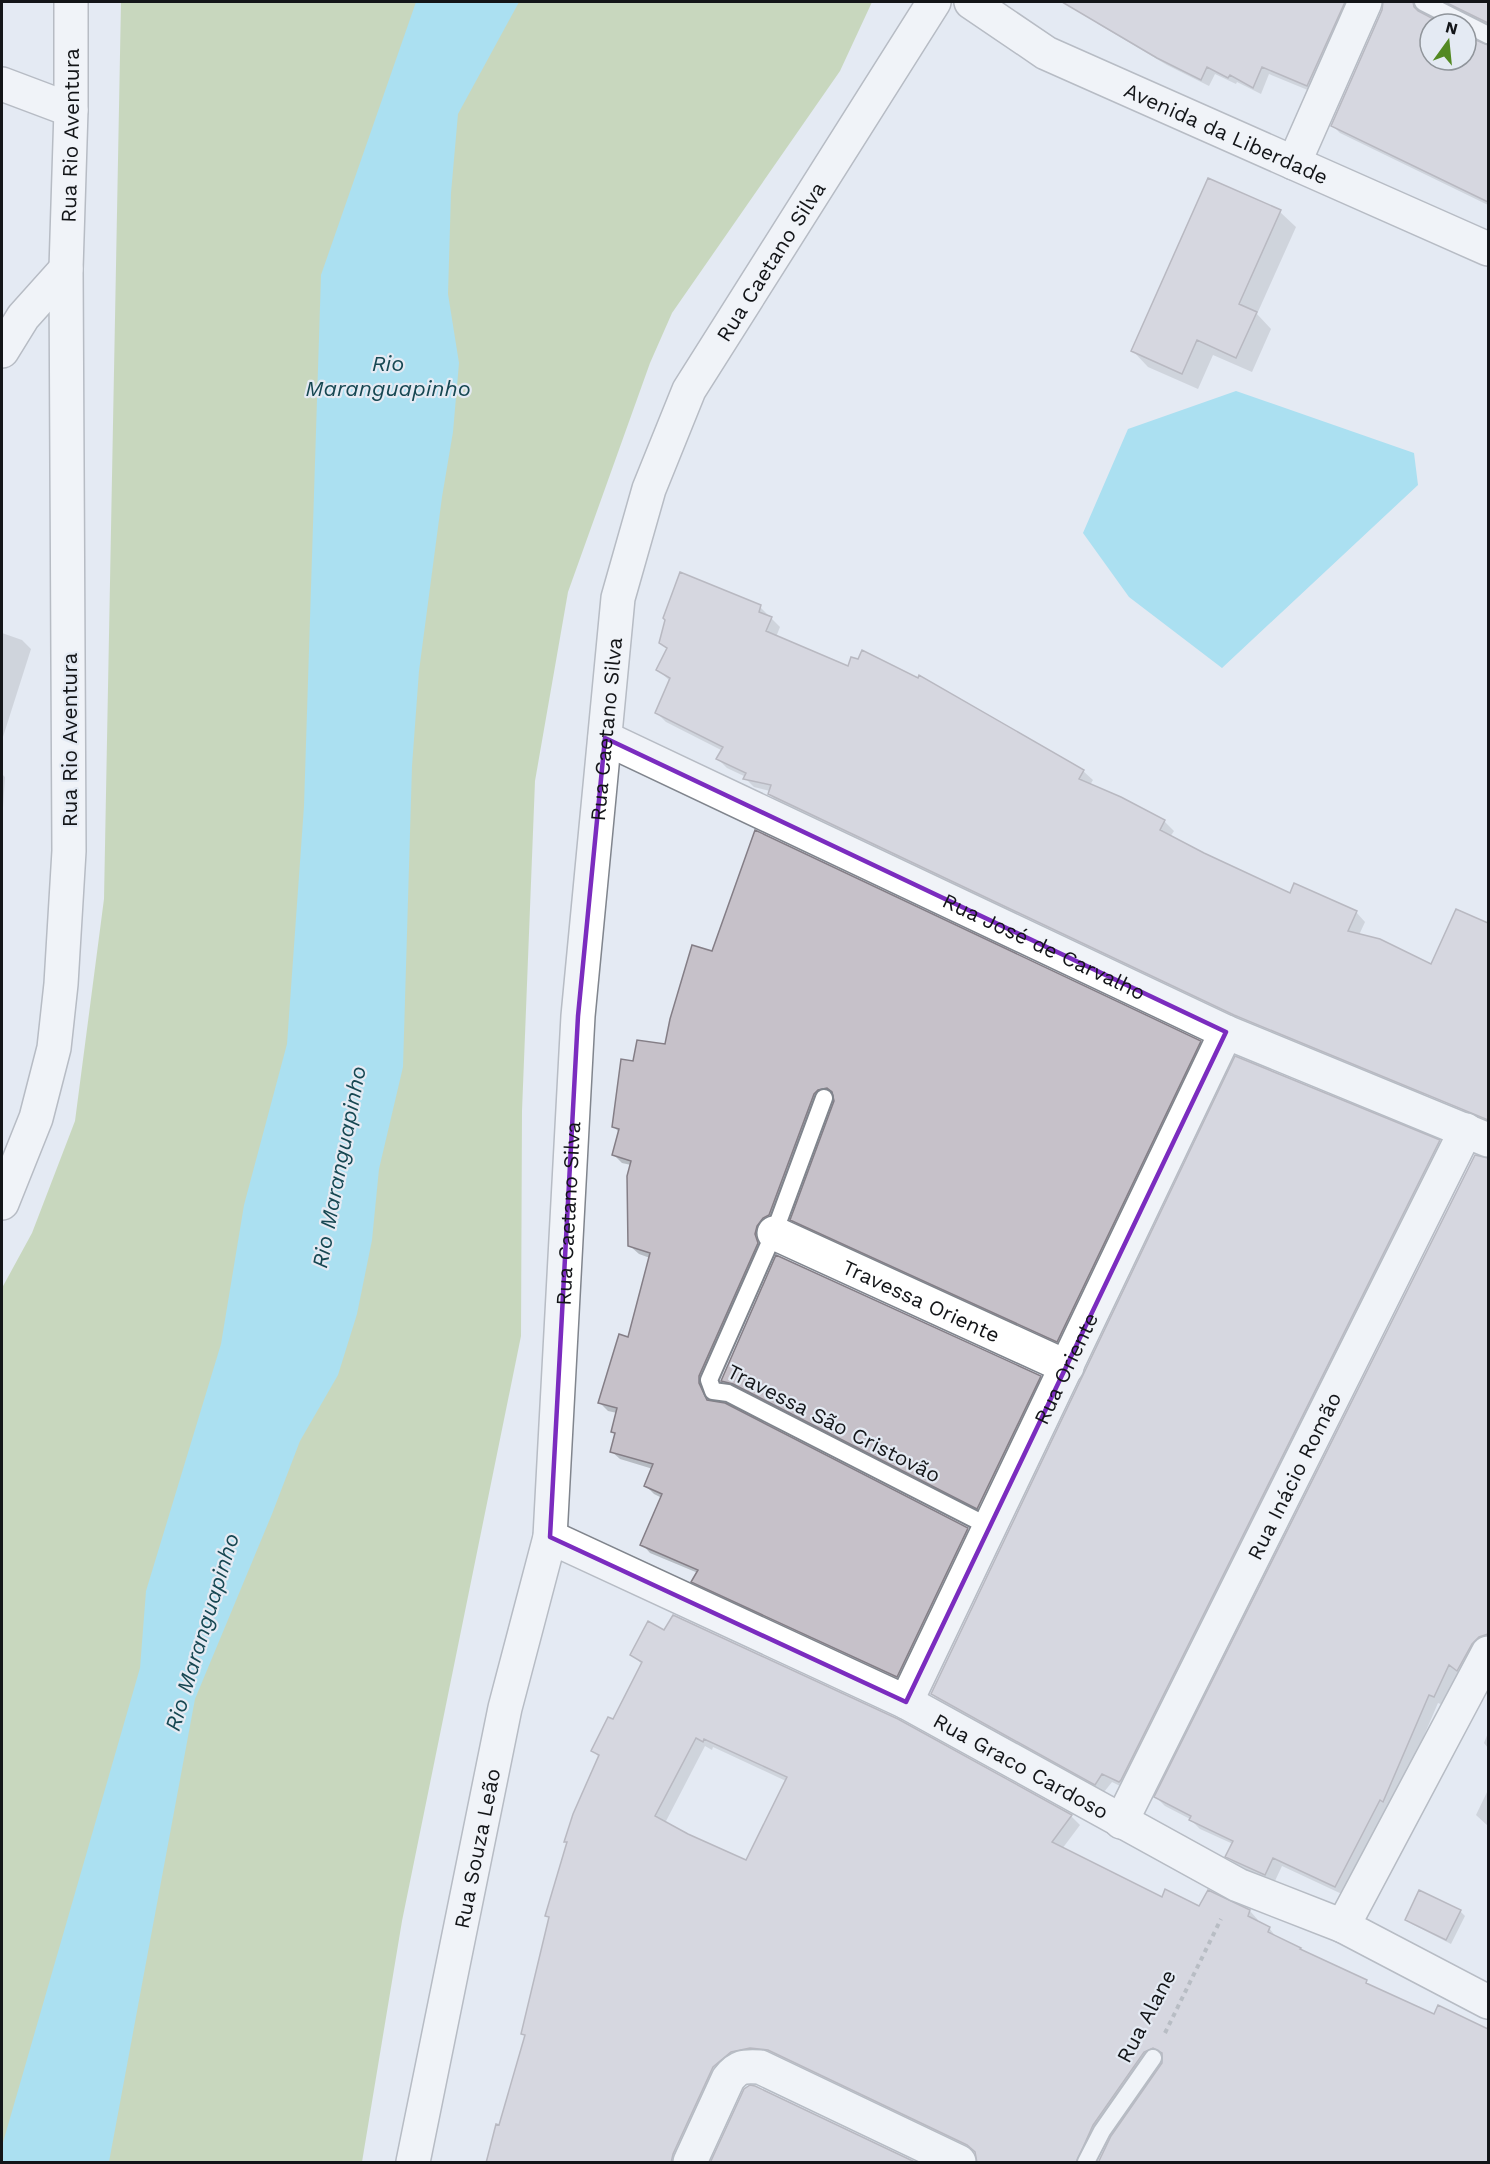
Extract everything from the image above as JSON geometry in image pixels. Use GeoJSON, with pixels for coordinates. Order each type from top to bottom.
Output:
{"type":"FeatureCollection","features":[{"type":"Feature","properties":{"kind":"street","name":"Rua Rio Aventura"},"geometry":{"type":"LineString","coordinates":[[2,1203],[36,1118],[54,1048],[62,984],[69,851],[66,268],[71,111],[71,2]]}},
{"type":"Feature","properties":{"kind":"street","name":"Rua Caetano Silva"},"geometry":{"type":"LineString","coordinates":[[550,1538],[578,1016],[618,598],[649,489],[689,390],[934,2]]}},
{"type":"Feature","properties":{"kind":"street","name":"Avenida da Liberdade"},"geometry":{"type":"LineString","coordinates":[[972,2],[1047,53],[1488,248]]}},
{"type":"Feature","properties":{"kind":"street"},"geometry":{"type":"LineString","coordinates":[[1294,163],[1365,2]]}},
{"type":"Feature","properties":{"kind":"street"},"geometry":{"type":"LineString","coordinates":[[2,84],[71,111]]}},
{"type":"Feature","properties":{"kind":"street"},"geometry":{"type":"LineString","coordinates":[[2,351],[22,317],[66,268]]}},
{"type":"Feature","properties":{"kind":"street","name":"Rua José de Carvalho"},"geometry":{"type":"LineString","coordinates":[[605,738],[1226,1032],[1477,1135]]}},
{"type":"Feature","properties":{"kind":"street","name":"Rua Oriente"},"geometry":{"type":"LineString","coordinates":[[906,1702],[1226,1032]]}},
{"type":"Feature","properties":{"kind":"street","name":"Rua Inácio Romão"},"geometry":{"type":"LineString","coordinates":[[1121,1822],[1477,1135]]}},
{"type":"Feature","properties":{"kind":"street","name":"Travessa Oriente"},"geometry":{"type":"LineString","coordinates":[[774,1233],[1067,1367]]}},
{"type":"Feature","properties":{"kind":"street","name":"Rua Graco Cardoso"},"geometry":{"type":"LineString","coordinates":[[550,1538],[906,1702],[1238,1885],[1342,1926],[1488,2002]]}},
{"type":"Feature","properties":{"kind":"street","name":"Rua Souza Leão"},"geometry":{"type":"LineString","coordinates":[[413,2163],[505,1708],[550,1538]]}},
{"type":"Feature","properties":{"kind":"street"},"geometry":{"type":"LineString","coordinates":[[1342,1926],[1488,1653]]}},
{"type":"Feature","properties":{"kind":"street"},"geometry":{"type":"LineString","coordinates":[[690,2163],[728,2079],[734,2070],[745,2066],[760,2067],[959,2163]]}},
{"type":"Feature","properties":{"kind":"lane"},"geometry":{"type":"LineString","coordinates":[[1424,2],[1488,35]]}},
{"type":"Feature","properties":{"kind":"lane","name":"Travessa São Cristovão"},"geometry":{"type":"LineString","coordinates":[[824,1098],[774,1233],[708,1380],[713,1391],[728,1393],[990,1527]]}},
{"type":"Feature","properties":{"kind":"lane","name":"Rua Alane"},"geometry":{"type":"LineString","coordinates":[[1086,2163],[1102,2132],[1153,2058]]}},
{"type":"Feature","properties":{"kind":"path","name":"Rua Alane"},"geometry":{"type":"LineString","coordinates":[[1153,2058],[1238,1885]]}},
{"type":"Feature","properties":{"kind":"highlighted area"},"geometry":{"type":"Polygon","coordinates":[[[605,738],[1226,1032],[906,1702],[550,1537],[578,1016],[605,738]]]}},
{"type":"Feature","properties":{"kind":"green space"},"geometry":{"type":"Polygon","coordinates":[[[121,2],[872,2],[840,71],[672,313],[650,363],[568,592],[535,781],[522,1111],[521,1336],[402,1921],[362,2162],[2,2162],[2,1288],[32,1233],[75,1121],[104,899],[121,2]]]}},
{"type":"Feature","properties":{"kind":"water","name":"Rio Maranguapinho"},"geometry":{"type":"Polygon","coordinates":[[[416,2],[519,2],[458,114],[451,193],[448,294],[459,363],[453,432],[419,671],[412,766],[403,1067],[379,1169],[372,1240],[357,1314],[338,1375],[300,1441],[195,1699],[109,2162],[2,2162],[2,2146],[140,1668],[146,1591],[221,1344],[244,1205],[287,1044],[304,806],[321,275],[416,2]]]}},
{"type":"Feature","properties":{"kind":"water"},"geometry":{"type":"Polygon","coordinates":[[[1236,391],[1414,453],[1418,485],[1222,668],[1129,597],[1083,533],[1128,429],[1236,391]]]}},
{"type":"Feature","properties":{"kind":"building"},"geometry":{"type":"Polygon","coordinates":[[[1062,2],[1345,2],[1307,86],[1262,67],[1253,88],[1230,75],[1228,78],[1207,67],[1201,80],[1157,58],[1062,2]]]}},
{"type":"Feature","properties":{"kind":"building"},"geometry":{"type":"Polygon","coordinates":[[[1383,2],[1413,2],[1414,7],[1420,12],[1418,12],[1418,72],[1478,72],[1478,41],[1488,45],[1488,202],[1331,126],[1382,10],[1383,2]]]}},
{"type":"Feature","properties":{"kind":"building"},"geometry":{"type":"Polygon","coordinates":[[[1445,2],[1488,2],[1488,23],[1478,18],[1478,12],[1465,12],[1445,2]]]}},
{"type":"Feature","properties":{"kind":"building"},"geometry":{"type":"Polygon","coordinates":[[[1208,178],[1281,210],[1239,304],[1257,312],[1236,358],[1197,340],[1182,374],[1131,351],[1208,178]]]}},
{"type":"Feature","properties":{"kind":"building"},"geometry":{"type":"Polygon","coordinates":[[[680,572],[761,605],[759,612],[772,617],[766,631],[848,666],[851,657],[858,659],[862,650],[918,678],[919,675],[1084,770],[1079,779],[1121,797],[1165,820],[1160,830],[1290,893],[1294,883],[1357,911],[1348,931],[1380,939],[1431,964],[1456,909],[1488,923],[1488,1120],[1234,1015],[768,794],[771,785],[743,779],[746,773],[716,759],[723,747],[655,713],[670,678],[656,670],[667,648],[659,643],[665,620],[663,618],[680,572]]]}},
{"type":"Feature","properties":{"kind":"building"},"geometry":{"type":"Polygon","coordinates":[[[755,830],[1201,1041],[1057,1342],[790,1220],[834,1101],[832,1092],[827,1088],[818,1090],[814,1094],[769,1215],[763,1218],[757,1226],[755,1234],[758,1243],[699,1376],[699,1383],[707,1400],[725,1403],[968,1528],[897,1677],[691,1582],[698,1570],[640,1545],[662,1494],[644,1486],[653,1464],[610,1452],[615,1433],[611,1432],[617,1408],[598,1403],[619,1334],[628,1337],[650,1253],[628,1246],[627,1176],[631,1161],[612,1155],[619,1129],[612,1127],[621,1059],[633,1061],[637,1040],[665,1044],[692,945],[712,951],[755,830]]]}},
{"type":"Feature","properties":{"kind":"building"},"geometry":{"type":"Polygon","coordinates":[[[1235,1056],[1440,1140],[1121,1780],[1119,1782],[1102,1774],[1095,1785],[931,1694],[1235,1056]]]}},
{"type":"Feature","properties":{"kind":"building"},"geometry":{"type":"Polygon","coordinates":[[[1475,1155],[1488,1158],[1488,1634],[1479,1637],[1472,1644],[1457,1671],[1449,1665],[1434,1697],[1429,1695],[1383,1802],[1380,1800],[1335,1887],[1273,1858],[1265,1875],[1225,1857],[1233,1841],[1189,1820],[1191,1816],[1154,1797],[1475,1155]]]}},
{"type":"Feature","properties":{"kind":"building"},"geometry":{"type":"Polygon","coordinates":[[[776,1255],[1041,1376],[977,1509],[733,1384],[721,1381],[776,1255]]]}},
{"type":"Feature","properties":{"kind":"building"},"geometry":{"type":"Polygon","coordinates":[[[673,1615],[898,1719],[1072,1815],[1052,1842],[1162,1897],[1165,1889],[1199,1906],[1208,1890],[1250,1910],[1248,1916],[1270,1927],[1268,1932],[1367,1980],[1366,1983],[1434,2014],[1438,2005],[1488,2029],[1488,2163],[1098,2163],[1111,2136],[1162,2063],[1162,2053],[1153,2048],[1144,2052],[1093,2125],[1076,2163],[977,2163],[975,2152],[967,2145],[768,2050],[750,2048],[731,2052],[713,2067],[671,2163],[486,2163],[496,2124],[499,2125],[525,2035],[521,2034],[549,1917],[545,1916],[567,1842],[564,1842],[573,1814],[599,1755],[591,1751],[608,1717],[613,1719],[642,1662],[630,1655],[648,1621],[664,1630],[673,1615]],[[696,1738],[655,1816],[688,1834],[746,1860],[787,1777],[704,1739],[703,1742],[696,1738]]]}},
{"type":"Feature","properties":{"kind":"building"},"geometry":{"type":"Polygon","coordinates":[[[1419,1890],[1461,1910],[1446,1940],[1405,1920],[1419,1890]]]}},
{"type":"Feature","properties":{"kind":"building"},"geometry":{"type":"Polygon","coordinates":[[[750,2085],[917,2163],[710,2163],[744,2089],[750,2085]]]}}]}
